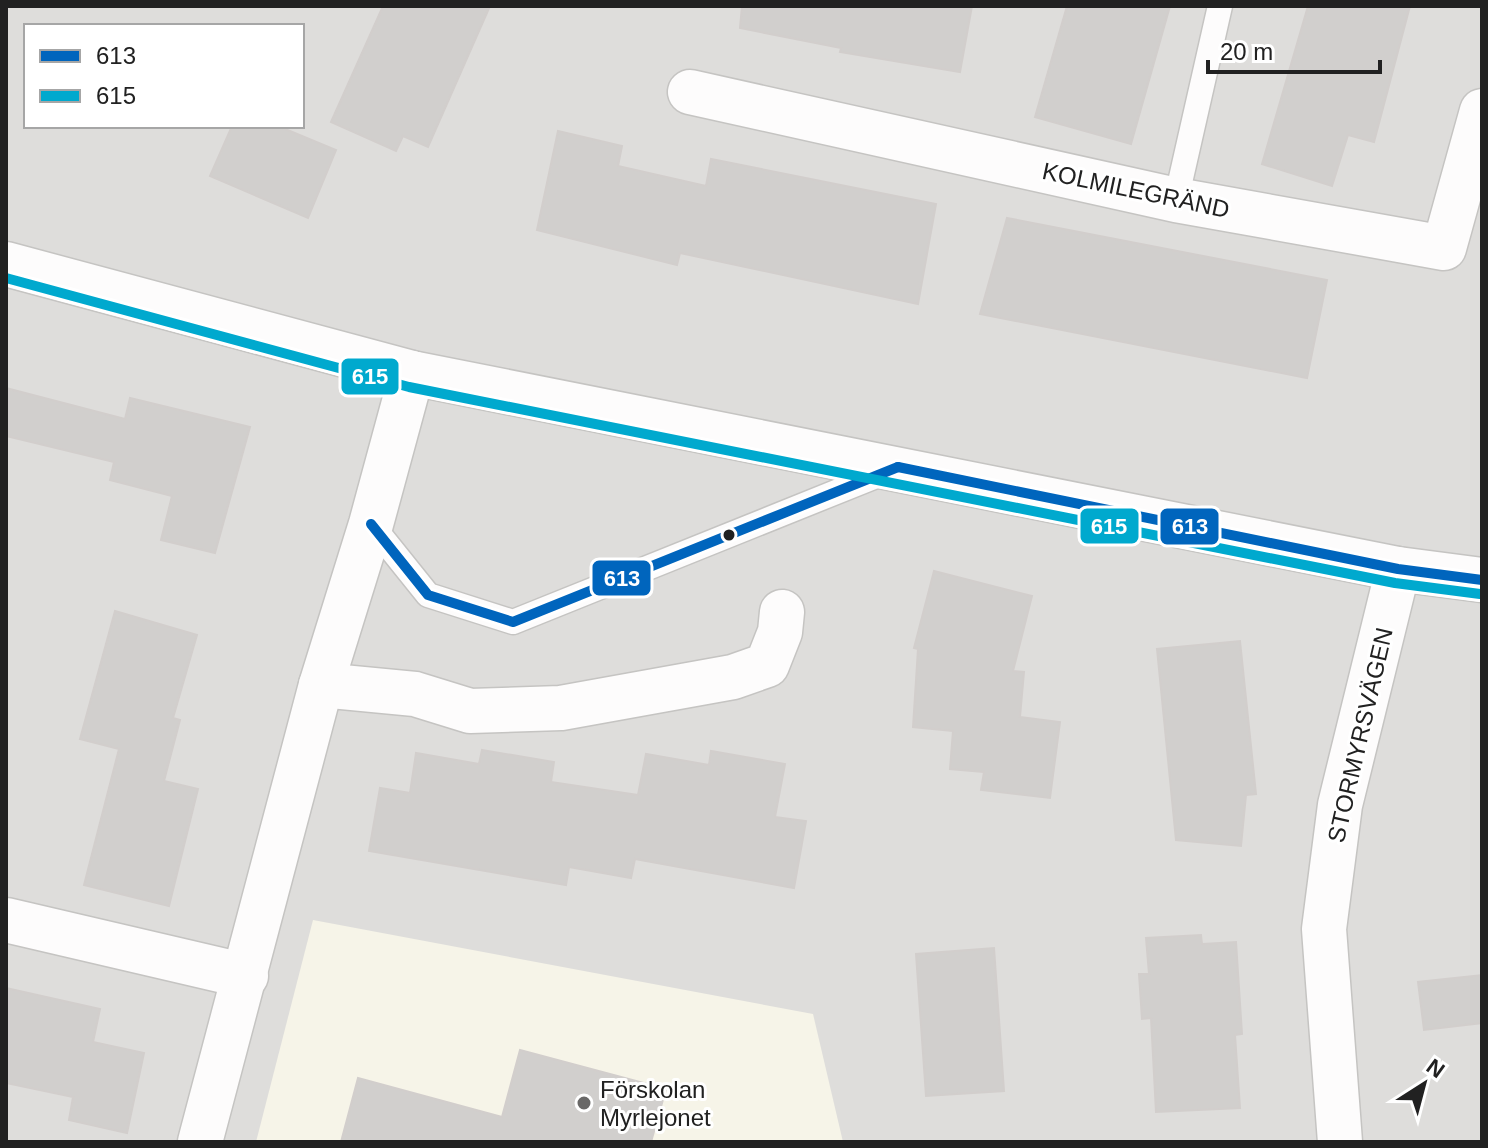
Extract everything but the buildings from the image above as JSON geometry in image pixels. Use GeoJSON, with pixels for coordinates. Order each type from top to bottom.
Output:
{"type":"FeatureCollection","features":[{"type":"Feature","properties":{"kind":"street","name":"KOLMILEGRÄND"},"geometry":{"type":"LineString","coordinates":[[690,92],[1176,200],[1444,248],[1482,111]]}},
{"type":"Feature","properties":{"kind":"street"},"geometry":{"type":"LineString","coordinates":[[6,264],[412,373],[898,467],[1398,569],[1482,580]]}},
{"type":"Feature","properties":{"kind":"street"},"geometry":{"type":"LineString","coordinates":[[200,1142],[321,685],[371,524],[412,373]]}},
{"type":"Feature","properties":{"kind":"street","name":"STORMYRSVÄGEN"},"geometry":{"type":"LineString","coordinates":[[1340,1142],[1324,929],[1340,805],[1398,569]]}},
{"type":"Feature","properties":{"kind":"street"},"geometry":{"type":"LineString","coordinates":[[321,685],[415,694],[470,711],[561,708],[733,677],[767,665],[780,632],[782,612]]}},
{"type":"Feature","properties":{"kind":"street"},"geometry":{"type":"LineString","coordinates":[[6,920],[246,976]]}},
{"type":"Feature","properties":{"kind":"lane"},"geometry":{"type":"LineString","coordinates":[[1176,200],[1220,6]]}},
{"type":"Feature","properties":{"kind":"lane"},"geometry":{"type":"LineString","coordinates":[[371,524],[428,595],[513,622],[898,467]]}},
{"type":"Feature","properties":{"kind":"shaded area"},"geometry":{"type":"Polygon","coordinates":[[[6,6],[1482,6],[1482,1142],[6,1142],[6,6]]]}},
{"type":"Feature","properties":{"kind":"shaded area"},"geometry":{"type":"Polygon","coordinates":[[[313,920],[813,1014],[843,1142],[256,1142],[313,920]]]}},
{"type":"Feature","properties":{"kind":"transit line","name":"615"},"geometry":{"type":"LineString","coordinates":[[6,278],[409,387],[1395,583],[1480,594]]}},
{"type":"Feature","properties":{"kind":"transit line","name":"613"},"geometry":{"type":"LineString","coordinates":[[898,467],[1398,569],[1482,580]]}},
{"type":"Feature","properties":{"kind":"transit line","name":"613"},"geometry":{"type":"LineString","coordinates":[[371,524],[428,595],[513,622],[898,467]]}},
{"type":"Feature","properties":{"kind":"place","name":"Förskolan Myrlejonet"},"geometry":{"type":"Point","coordinates":[584,1103]}}]}
